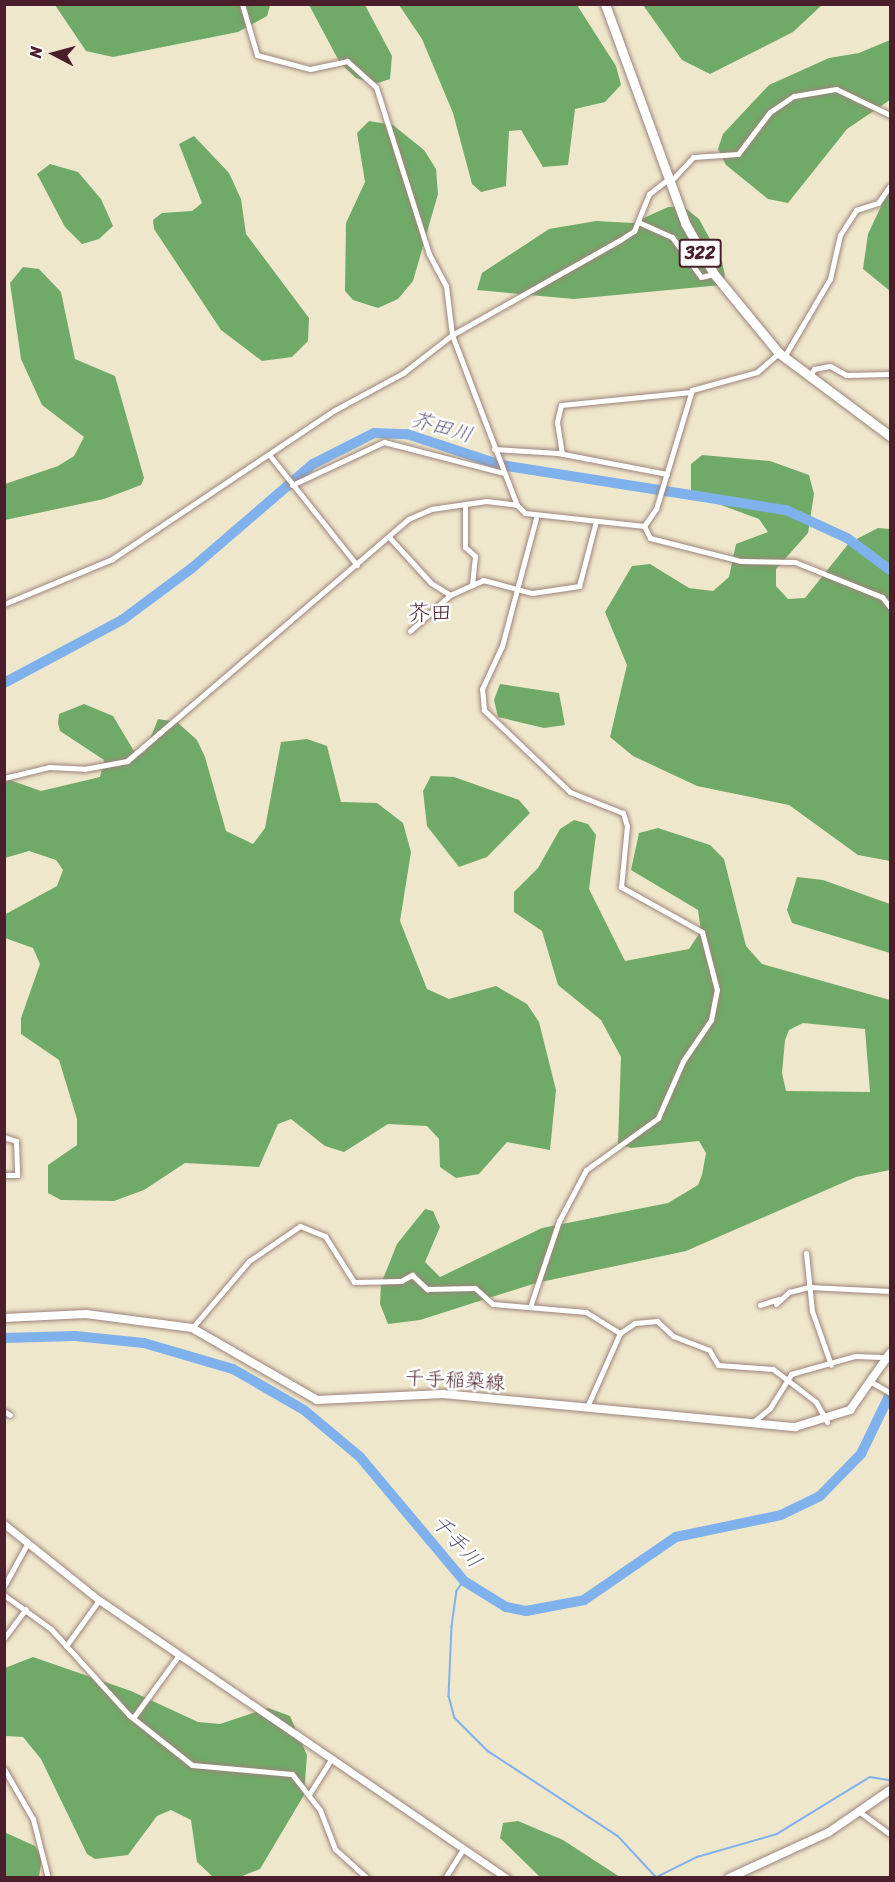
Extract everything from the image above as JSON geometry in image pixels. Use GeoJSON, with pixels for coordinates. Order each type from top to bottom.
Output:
{"type":"FeatureCollection","features":[{"type":"Feature","properties":{"kind":"highway","name":"322"},"geometry":{"type":"LineString","coordinates":[[605,4],[668,181],[714,274],[782,355],[809,379],[891,436]]}},
{"type":"Feature","properties":{"kind":"main road","name":"千手稲築線"},"geometry":{"type":"LineString","coordinates":[[4,1318],[86,1314],[192,1328],[292,1390],[317,1400],[443,1394],[795,1427],[827,1422],[850,1410],[873,1383],[889,1355]]}},
{"type":"Feature","properties":{"kind":"main road"},"geometry":{"type":"LineString","coordinates":[[729,1878],[741,1869],[861,1813],[891,1790]]}},
{"type":"Feature","properties":{"kind":"street"},"geometry":{"type":"LineString","coordinates":[[242,4],[256,55],[310,69],[347,61],[376,87],[429,254],[446,286],[452,335],[517,505],[536,518],[644,526]]}},
{"type":"Feature","properties":{"kind":"street"},"geometry":{"type":"LineString","coordinates":[[4,604],[112,559],[271,457],[452,335],[620,240],[638,222],[649,194],[668,181],[693,157],[738,154],[770,112],[794,96],[836,89],[891,115]]}},
{"type":"Feature","properties":{"kind":"street"},"geometry":{"type":"LineString","coordinates":[[562,454],[557,422],[561,405],[691,392],[761,370],[782,355],[830,279],[840,235],[856,210],[878,203],[891,186]]}},
{"type":"Feature","properties":{"kind":"street"},"geometry":{"type":"LineString","coordinates":[[638,222],[672,237],[701,278],[714,274]]}},
{"type":"Feature","properties":{"kind":"street"},"geometry":{"type":"LineString","coordinates":[[809,379],[814,369],[830,366],[846,375],[891,374]]}},
{"type":"Feature","properties":{"kind":"street"},"geometry":{"type":"LineString","coordinates":[[644,526],[656,510],[691,392]]}},
{"type":"Feature","properties":{"kind":"street"},"geometry":{"type":"LineString","coordinates":[[292,485],[384,442],[504,472]]}},
{"type":"Feature","properties":{"kind":"street"},"geometry":{"type":"LineString","coordinates":[[494,449],[562,454],[667,474]]}},
{"type":"Feature","properties":{"kind":"street"},"geometry":{"type":"LineString","coordinates":[[271,457],[357,565]]}},
{"type":"Feature","properties":{"kind":"street"},"geometry":{"type":"LineString","coordinates":[[4,778],[49,767],[84,769],[127,761],[388,537],[418,514],[465,506],[517,505]]}},
{"type":"Feature","properties":{"kind":"street"},"geometry":{"type":"LineString","coordinates":[[465,506],[465,547],[475,556],[472,584]]}},
{"type":"Feature","properties":{"kind":"street"},"geometry":{"type":"LineString","coordinates":[[530,1307],[559,1221],[586,1170],[658,1118],[683,1061],[711,1020],[717,990],[702,932],[621,887],[627,826],[623,813],[570,792],[484,710],[482,690],[502,646],[536,518]]}},
{"type":"Feature","properties":{"kind":"street"},"geometry":{"type":"LineString","coordinates":[[410,631],[450,595],[472,584],[490,580],[516,591],[579,586],[596,521]]}},
{"type":"Feature","properties":{"kind":"street"},"geometry":{"type":"LineString","coordinates":[[644,526],[650,538],[741,561],[795,562],[882,597],[891,607]]}},
{"type":"Feature","properties":{"kind":"street"},"geometry":{"type":"LineString","coordinates":[[388,537],[431,583],[450,595]]}},
{"type":"Feature","properties":{"kind":"street"},"geometry":{"type":"LineString","coordinates":[[4,1137],[16,1141],[17,1174],[4,1175]]}},
{"type":"Feature","properties":{"kind":"street"},"geometry":{"type":"LineString","coordinates":[[192,1328],[249,1261],[300,1227],[325,1236],[354,1282],[401,1281],[412,1275],[428,1289],[475,1288],[493,1304],[586,1312],[620,1333]]}},
{"type":"Feature","properties":{"kind":"street"},"geometry":{"type":"LineString","coordinates":[[806,1253],[814,1323],[831,1365]]}},
{"type":"Feature","properties":{"kind":"street"},"geometry":{"type":"LineString","coordinates":[[760,1305],[778,1302],[809,1287],[891,1291]]}},
{"type":"Feature","properties":{"kind":"street"},"geometry":{"type":"LineString","coordinates":[[587,1407],[620,1333],[635,1323],[661,1322],[673,1336],[709,1350],[718,1365],[763,1366],[787,1379],[816,1402],[827,1422]]}},
{"type":"Feature","properties":{"kind":"street"},"geometry":{"type":"LineString","coordinates":[[753,1422],[770,1408],[787,1379],[855,1356],[889,1355]]}},
{"type":"Feature","properties":{"kind":"street"},"geometry":{"type":"LineString","coordinates":[[873,1383],[891,1393]]}},
{"type":"Feature","properties":{"kind":"street"},"geometry":{"type":"LineString","coordinates":[[4,1524],[26,1546],[99,1600],[507,1878]]}},
{"type":"Feature","properties":{"kind":"street"},"geometry":{"type":"LineString","coordinates":[[4,1586],[26,1546]]}},
{"type":"Feature","properties":{"kind":"street"},"geometry":{"type":"LineString","coordinates":[[4,1595],[26,1609],[66,1646],[133,1718],[192,1765],[225,1772],[284,1771],[310,1793],[335,1849],[367,1878]]}},
{"type":"Feature","properties":{"kind":"street"},"geometry":{"type":"LineString","coordinates":[[66,1646],[99,1600]]}},
{"type":"Feature","properties":{"kind":"street"},"geometry":{"type":"LineString","coordinates":[[4,1638],[26,1609]]}},
{"type":"Feature","properties":{"kind":"street"},"geometry":{"type":"LineString","coordinates":[[133,1718],[178,1654]]}},
{"type":"Feature","properties":{"kind":"street"},"geometry":{"type":"LineString","coordinates":[[310,1793],[331,1759]]}},
{"type":"Feature","properties":{"kind":"street"},"geometry":{"type":"LineString","coordinates":[[4,1769],[33,1820],[48,1878]]}},
{"type":"Feature","properties":{"kind":"street"},"geometry":{"type":"LineString","coordinates":[[861,1813],[891,1834]]}},
{"type":"Feature","properties":{"kind":"street"},"geometry":{"type":"LineString","coordinates":[[445,1878],[463,1849]]}},
{"type":"Feature","properties":{"kind":"street"},"geometry":{"type":"LineString","coordinates":[[741,1869],[750,1878]]}},
{"type":"Feature","properties":{"kind":"green space"},"geometry":{"type":"Polygon","coordinates":[[[270,4],[270,6],[267,16],[238,32],[113,57],[86,51],[55,5],[270,4]]]}},
{"type":"Feature","properties":{"kind":"green space"},"geometry":{"type":"Polygon","coordinates":[[[309,5],[365,5],[392,56],[390,79],[375,84],[356,78],[340,63],[309,5]]]}},
{"type":"Feature","properties":{"kind":"green space"},"geometry":{"type":"Polygon","coordinates":[[[399,5],[577,5],[616,66],[621,85],[605,102],[575,109],[568,165],[543,167],[521,130],[509,131],[506,186],[481,192],[472,184],[453,113],[422,39],[399,5]]]}},
{"type":"Feature","properties":{"kind":"green space"},"geometry":{"type":"Polygon","coordinates":[[[643,5],[822,5],[793,32],[710,74],[682,60],[643,5]]]}},
{"type":"Feature","properties":{"kind":"green space"},"geometry":{"type":"Polygon","coordinates":[[[890,40],[890,100],[847,129],[788,203],[768,199],[726,165],[718,149],[723,134],[769,85],[829,58],[859,53],[890,40]]]}},
{"type":"Feature","properties":{"kind":"green space"},"geometry":{"type":"Polygon","coordinates":[[[369,121],[393,125],[424,150],[436,169],[438,194],[413,281],[398,299],[378,308],[353,300],[345,291],[346,223],[365,182],[357,133],[369,121]]]}},
{"type":"Feature","properties":{"kind":"green space"},"geometry":{"type":"Polygon","coordinates":[[[194,136],[229,173],[241,199],[246,234],[309,318],[308,341],[292,357],[262,361],[221,330],[154,229],[153,220],[162,213],[192,211],[202,203],[179,144],[194,136]]]}},
{"type":"Feature","properties":{"kind":"green space"},"geometry":{"type":"Polygon","coordinates":[[[50,164],[78,172],[101,199],[113,226],[99,239],[82,244],[65,227],[37,174],[50,164]]]}},
{"type":"Feature","properties":{"kind":"green space"},"geometry":{"type":"Polygon","coordinates":[[[890,187],[890,291],[863,269],[868,234],[890,187]]]}},
{"type":"Feature","properties":{"kind":"green space"},"geometry":{"type":"Polygon","coordinates":[[[668,207],[684,207],[699,219],[722,261],[725,276],[721,285],[574,299],[477,290],[482,273],[549,229],[596,221],[633,223],[668,207]]]}},
{"type":"Feature","properties":{"kind":"green space"},"geometry":{"type":"Polygon","coordinates":[[[23,267],[39,269],[61,292],[75,359],[115,376],[144,478],[141,485],[104,499],[5,520],[5,484],[58,466],[74,456],[84,437],[42,405],[21,359],[10,283],[23,267]]]}},
{"type":"Feature","properties":{"kind":"green space"},"geometry":{"type":"Polygon","coordinates":[[[702,455],[770,461],[809,475],[814,494],[808,533],[776,569],[776,586],[788,599],[805,598],[849,543],[878,528],[890,529],[890,861],[858,855],[789,805],[697,786],[633,756],[610,737],[627,665],[605,612],[632,566],[650,564],[689,588],[713,591],[729,577],[736,544],[768,532],[759,519],[691,494],[691,464],[702,455]]]}},
{"type":"Feature","properties":{"kind":"green space"},"geometry":{"type":"Polygon","coordinates":[[[500,684],[559,693],[565,725],[544,728],[498,717],[494,700],[500,684]]]}},
{"type":"Feature","properties":{"kind":"green space"},"geometry":{"type":"Polygon","coordinates":[[[84,704],[113,716],[137,756],[145,752],[158,719],[177,722],[197,740],[205,757],[226,831],[253,844],[265,828],[281,742],[307,739],[327,746],[341,802],[377,803],[403,823],[411,852],[400,921],[427,989],[449,999],[496,986],[527,1004],[539,1022],[556,1090],[550,1150],[507,1142],[479,1174],[456,1178],[440,1167],[439,1139],[427,1126],[388,1124],[344,1152],[325,1146],[291,1119],[278,1124],[259,1167],[185,1163],[144,1190],[114,1201],[61,1200],[48,1193],[48,1165],[77,1145],[77,1119],[59,1060],[21,1034],[21,1018],[40,964],[33,948],[5,938],[4,915],[57,886],[63,870],[56,860],[29,851],[5,858],[4,778],[41,791],[100,777],[104,760],[60,731],[58,723],[59,714],[84,704]]]}},
{"type":"Feature","properties":{"kind":"green space"},"geometry":{"type":"Polygon","coordinates":[[[431,776],[454,777],[519,800],[530,813],[487,857],[459,867],[427,826],[423,791],[431,776]]]}},
{"type":"Feature","properties":{"kind":"green space"},"geometry":{"type":"Polygon","coordinates":[[[574,820],[588,824],[596,835],[589,889],[625,961],[689,949],[701,931],[698,910],[631,870],[639,833],[658,828],[710,845],[724,859],[746,946],[762,964],[890,1000],[890,1170],[856,1177],[686,1251],[536,1283],[420,1320],[388,1324],[380,1304],[381,1284],[397,1244],[425,1209],[433,1211],[440,1227],[425,1262],[440,1277],[542,1228],[668,1203],[698,1185],[702,1175],[706,1153],[699,1141],[631,1148],[618,1143],[621,1057],[601,1020],[558,985],[542,931],[514,912],[514,892],[538,868],[560,829],[574,820]],[[803,1023],[789,1030],[785,1040],[782,1073],[786,1091],[870,1092],[865,1029],[803,1023]]]}},
{"type":"Feature","properties":{"kind":"green space"},"geometry":{"type":"Polygon","coordinates":[[[797,877],[823,880],[890,904],[890,953],[792,923],[787,910],[797,877]]]}},
{"type":"Feature","properties":{"kind":"green space"},"geometry":{"type":"Polygon","coordinates":[[[33,1657],[131,1691],[198,1722],[220,1724],[268,1708],[290,1716],[307,1755],[304,1795],[260,1869],[240,1877],[212,1876],[197,1862],[191,1820],[171,1810],[157,1816],[128,1855],[95,1859],[87,1854],[41,1759],[23,1737],[5,1736],[5,1668],[33,1657]]]}},
{"type":"Feature","properties":{"kind":"green space"},"geometry":{"type":"Polygon","coordinates":[[[518,1821],[563,1840],[620,1877],[540,1877],[500,1838],[503,1823],[518,1821]]]}},
{"type":"Feature","properties":{"kind":"green space"},"geometry":{"type":"Polygon","coordinates":[[[4,1832],[35,1846],[42,1857],[39,1877],[5,1877],[4,1832]]]}},
{"type":"Feature","properties":{"kind":"waterway","name":"芥田川"},"geometry":{"type":"LineString","coordinates":[[4,683],[122,620],[192,568],[313,464],[374,433],[407,434],[501,465],[786,510],[847,538],[890,570]]}},
{"type":"Feature","properties":{"kind":"waterway","name":"千手川"},"geometry":{"type":"LineString","coordinates":[[4,1338],[75,1336],[144,1343],[233,1369],[304,1410],[360,1457],[464,1581],[506,1607],[526,1611],[584,1600],[676,1537],[781,1515],[820,1496],[861,1454],[890,1394]]}},
{"type":"Feature","properties":{"kind":"waterway"},"geometry":{"type":"LineString","coordinates":[[464,1581],[457,1591],[452,1627],[449,1696],[455,1718],[488,1751],[618,1836],[657,1878]]}},
{"type":"Feature","properties":{"kind":"waterway"},"geometry":{"type":"LineString","coordinates":[[657,1877],[697,1857],[777,1834],[870,1777],[890,1780]]}},
{"type":"Feature","properties":{"kind":"district","name":"芥田"},"geometry":{"type":"Point","coordinates":[430,613]}}]}
